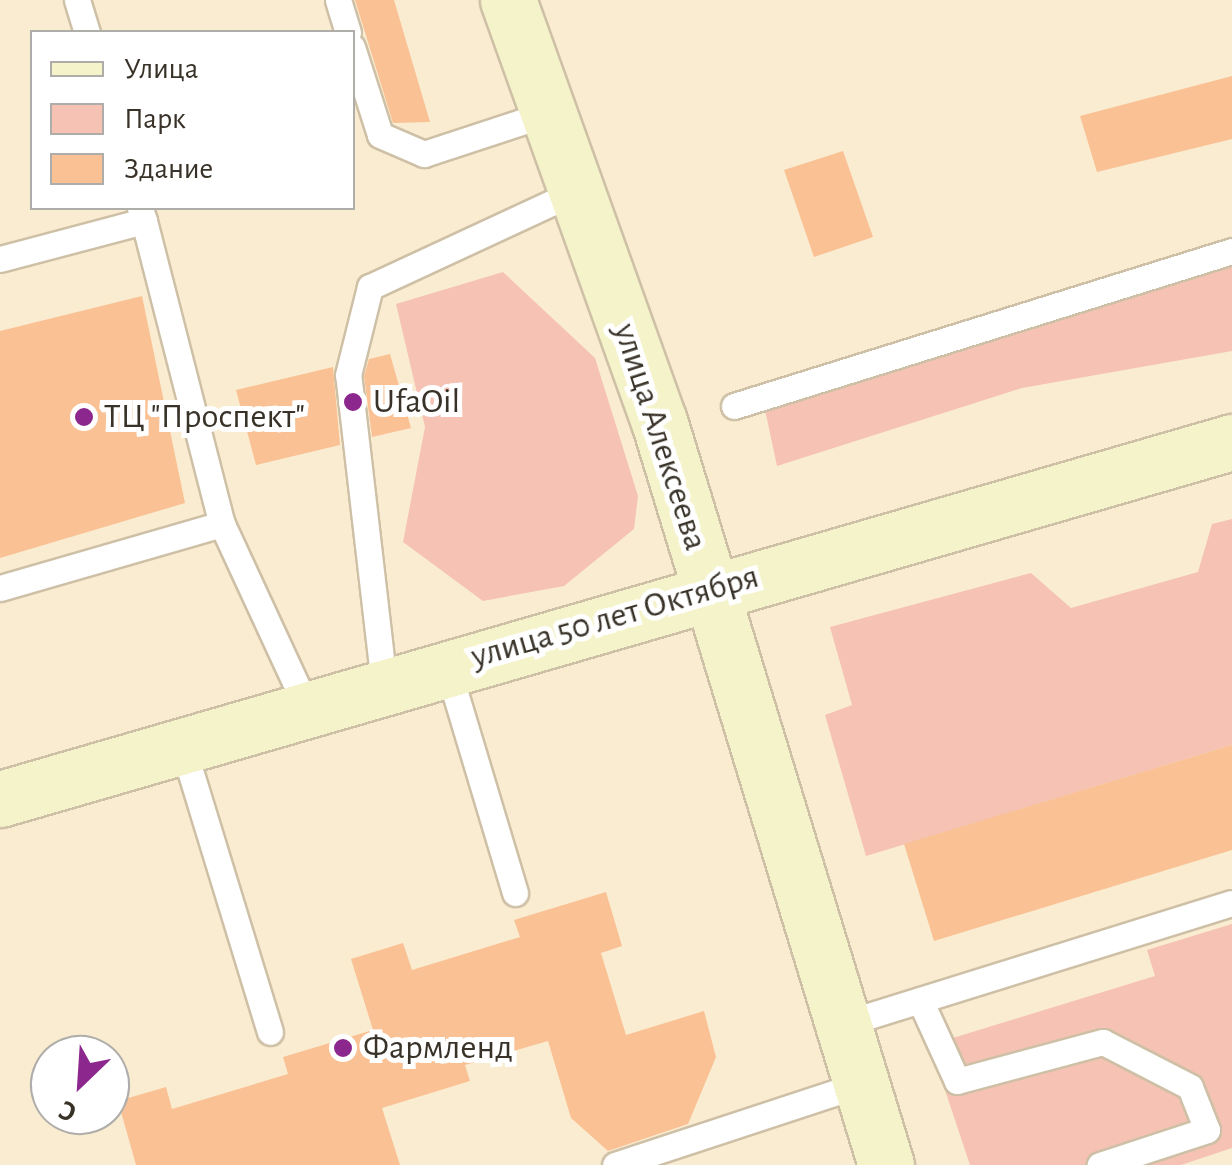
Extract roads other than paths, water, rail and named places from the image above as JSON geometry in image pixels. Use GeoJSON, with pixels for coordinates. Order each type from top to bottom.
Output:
{"type":"FeatureCollection","features":[{"type":"Feature","properties":{"kind":"main road","name":"улица Алексеева"},"geometry":{"type":"LineString","coordinates":[[508,0],[576,190],[708,590],[886,1165]]}},
{"type":"Feature","properties":{"kind":"main road","name":"улица 50 лет Октября"},"geometry":{"type":"LineString","coordinates":[[0,799],[708,590],[1232,442]]}},
{"type":"Feature","properties":{"kind":"lane"},"geometry":{"type":"LineString","coordinates":[[78,0],[86,30]]}},
{"type":"Feature","properties":{"kind":"lane"},"geometry":{"type":"LineString","coordinates":[[338,0],[347,30]]}},
{"type":"Feature","properties":{"kind":"lane"},"geometry":{"type":"LineString","coordinates":[[355,57],[380,136],[424,154],[549,113]]}},
{"type":"Feature","properties":{"kind":"lane"},"geometry":{"type":"LineString","coordinates":[[384,684],[348,374],[370,287],[576,190]]}},
{"type":"Feature","properties":{"kind":"lane"},"geometry":{"type":"LineString","coordinates":[[0,259],[142,214],[222,524],[307,708]]}},
{"type":"Feature","properties":{"kind":"lane"},"geometry":{"type":"LineString","coordinates":[[734,406],[1232,251]]}},
{"type":"Feature","properties":{"kind":"lane"},"geometry":{"type":"LineString","coordinates":[[0,588],[222,524]]}},
{"type":"Feature","properties":{"kind":"lane"},"geometry":{"type":"LineString","coordinates":[[448,666],[515,893]]}},
{"type":"Feature","properties":{"kind":"lane"},"geometry":{"type":"LineString","coordinates":[[182,744],[270,1032]]}},
{"type":"Feature","properties":{"kind":"lane"},"geometry":{"type":"LineString","coordinates":[[843,1024],[1232,903]]}},
{"type":"Feature","properties":{"kind":"lane"},"geometry":{"type":"LineString","coordinates":[[920,1000],[957,1081],[1102,1042],[1190,1086],[1207,1130],[1100,1165]]}},
{"type":"Feature","properties":{"kind":"lane"},"geometry":{"type":"LineString","coordinates":[[616,1165],[861,1084]]}},
{"type":"Feature","properties":{"kind":"place","name":"UfaOil"},"geometry":{"type":"Point","coordinates":[353,402]}},
{"type":"Feature","properties":{"kind":"place","name":"ТЦ \"Проспект\""},"geometry":{"type":"Point","coordinates":[84,417]}},
{"type":"Feature","properties":{"kind":"place","name":"Фармленд"},"geometry":{"type":"Point","coordinates":[343,1048]}}]}
